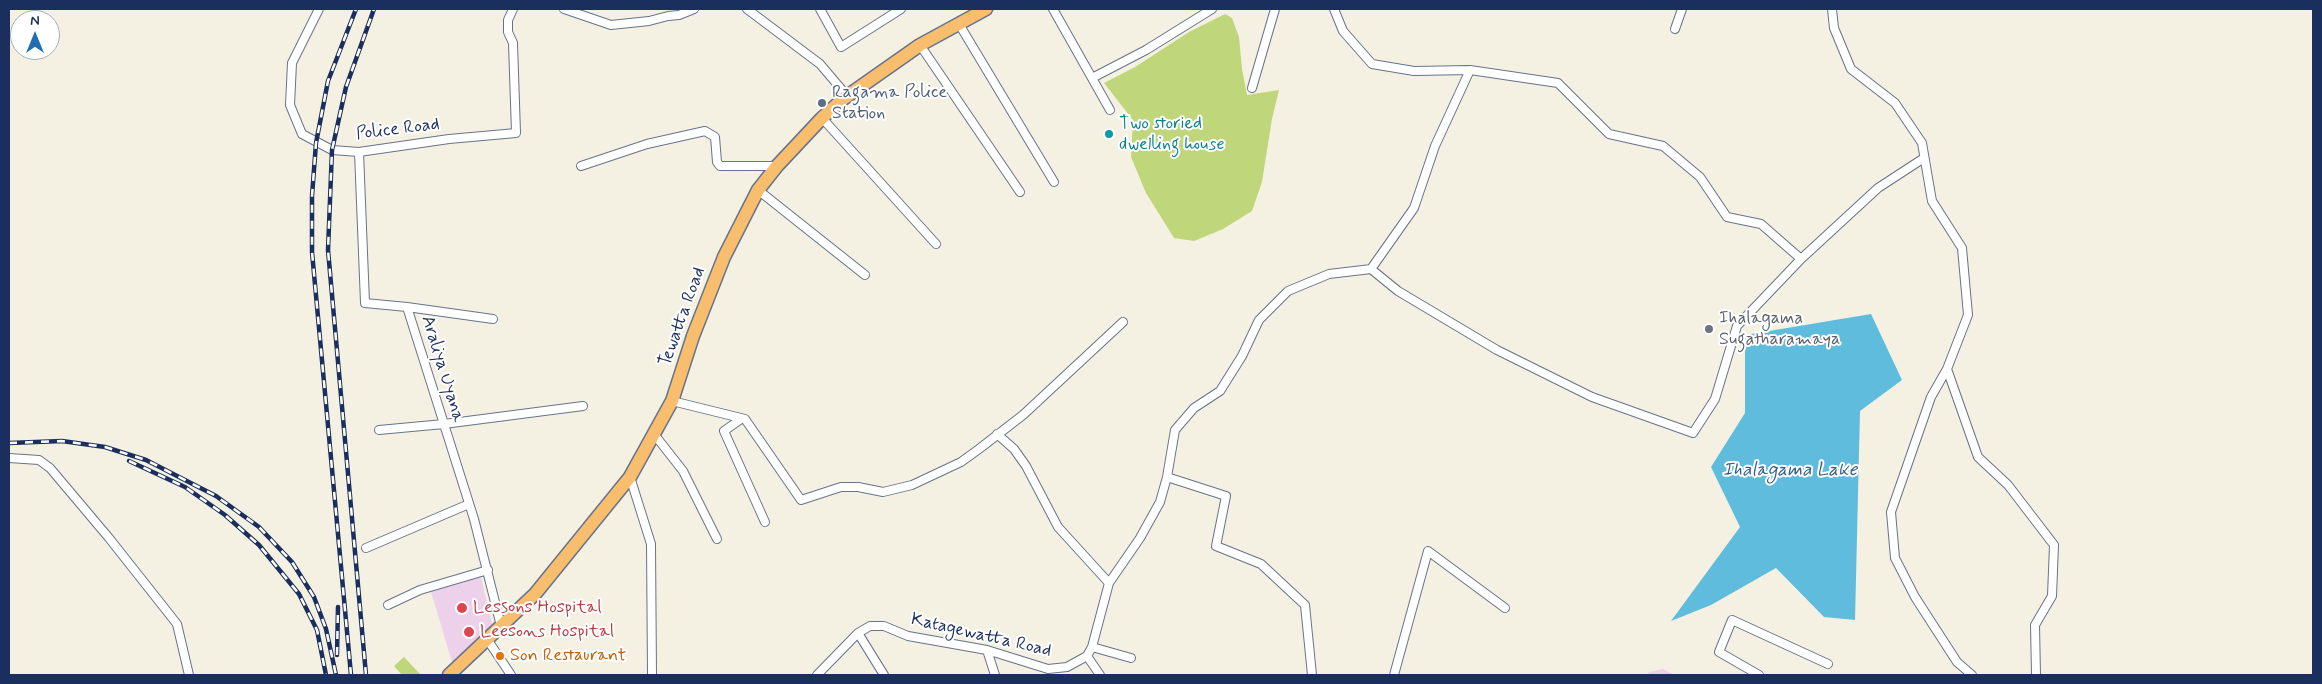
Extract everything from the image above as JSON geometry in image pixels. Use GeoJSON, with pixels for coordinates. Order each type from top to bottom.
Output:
{"type":"FeatureCollection","features":[{"type":"Feature","properties":{"kind":"main road","name":"Tewatta Road"},"geometry":{"type":"LineString","coordinates":[[449,675],[535,594],[630,478],[672,401],[693,336],[724,257],[758,190],[777,166],[822,118],[848,97],[920,45],[986,9]]}},
{"type":"Feature","properties":{"kind":"street","name":"Police Road"},"geometry":{"type":"LineString","coordinates":[[319,9],[292,63],[290,105],[302,134],[332,150],[359,152],[449,139],[516,133],[513,43],[508,32],[508,20],[513,9]]}},
{"type":"Feature","properties":{"kind":"street"},"geometry":{"type":"LineString","coordinates":[[564,9],[610,25],[649,21],[667,12],[679,15],[694,9]]}},
{"type":"Feature","properties":{"kind":"street"},"geometry":{"type":"LineString","coordinates":[[747,9],[820,64],[848,97]]}},
{"type":"Feature","properties":{"kind":"street"},"geometry":{"type":"LineString","coordinates":[[820,9],[841,47],[902,9]]}},
{"type":"Feature","properties":{"kind":"street"},"geometry":{"type":"LineString","coordinates":[[1053,9],[1110,110]]}},
{"type":"Feature","properties":{"kind":"street"},"geometry":{"type":"LineString","coordinates":[[1092,78],[1146,50],[1212,9]]}},
{"type":"Feature","properties":{"kind":"street"},"geometry":{"type":"LineString","coordinates":[[1252,88],[1275,9]]}},
{"type":"Feature","properties":{"kind":"street"},"geometry":{"type":"LineString","coordinates":[[1334,9],[1343,31],[1372,64],[1414,71],[1470,70],[1558,83],[1609,134],[1664,146],[1700,177],[1727,217],[1761,224],[1800,259]]}},
{"type":"Feature","properties":{"kind":"street"},"geometry":{"type":"LineString","coordinates":[[1675,29],[1682,9]]}},
{"type":"Feature","properties":{"kind":"street"},"geometry":{"type":"LineString","coordinates":[[1832,9],[1834,28],[1851,69],[1895,103],[1922,143],[1932,201],[1962,248],[1968,315],[1947,369],[1931,398],[1891,512],[1895,558],[1915,597],[1957,662],[1972,675]]}},
{"type":"Feature","properties":{"kind":"street"},"geometry":{"type":"LineString","coordinates":[[959,24],[1054,182]]}},
{"type":"Feature","properties":{"kind":"street"},"geometry":{"type":"LineString","coordinates":[[920,45],[1020,192]]}},
{"type":"Feature","properties":{"kind":"street"},"geometry":{"type":"LineString","coordinates":[[1470,70],[1435,146],[1414,208],[1371,269],[1398,291],[1497,350],[1592,397],[1693,433],[1715,399],[1737,326],[1800,259],[1878,188],[1924,158]]}},
{"type":"Feature","properties":{"kind":"street"},"geometry":{"type":"LineString","coordinates":[[822,118],[936,244]]}},
{"type":"Feature","properties":{"kind":"street"},"geometry":{"type":"LineString","coordinates":[[581,166],[647,144],[705,131],[715,137],[717,162],[720,166],[777,166]]}},
{"type":"Feature","properties":{"kind":"street","name":"Araliya Uyana"},"geometry":{"type":"LineString","coordinates":[[359,152],[365,303],[407,307],[469,504],[488,570],[501,626]]}},
{"type":"Feature","properties":{"kind":"street"},"geometry":{"type":"LineString","coordinates":[[758,190],[865,275]]}},
{"type":"Feature","properties":{"kind":"street","name":"Katagewatta Road"},"geometry":{"type":"LineString","coordinates":[[817,675],[858,634],[870,626],[884,626],[908,636],[987,650],[1048,668],[1067,667],[1086,656],[1092,647],[1109,583],[1140,538],[1160,502],[1167,477],[1175,430],[1194,408],[1220,391],[1242,356],[1259,320],[1288,291],[1329,274],[1371,269]]}},
{"type":"Feature","properties":{"kind":"street"},"geometry":{"type":"LineString","coordinates":[[407,307],[493,319]]}},
{"type":"Feature","properties":{"kind":"street"},"geometry":{"type":"LineString","coordinates":[[672,401],[745,420],[801,500],[841,487],[858,487],[884,492],[912,485],[961,462],[1023,415],[1123,322]]}},
{"type":"Feature","properties":{"kind":"street"},"geometry":{"type":"LineString","coordinates":[[1947,369],[1978,457],[2008,485],[2054,545],[2052,596],[2035,625],[2036,675]]}},
{"type":"Feature","properties":{"kind":"street"},"geometry":{"type":"LineString","coordinates":[[378,430],[444,424],[582,406]]}},
{"type":"Feature","properties":{"kind":"street"},"geometry":{"type":"LineString","coordinates":[[741,419],[724,431],[765,522]]}},
{"type":"Feature","properties":{"kind":"street"},"geometry":{"type":"LineString","coordinates":[[654,434],[682,471],[717,539]]}},
{"type":"Feature","properties":{"kind":"street"},"geometry":{"type":"LineString","coordinates":[[998,434],[1014,449],[1026,466],[1058,527],[1109,583]]}},
{"type":"Feature","properties":{"kind":"street"},"geometry":{"type":"LineString","coordinates":[[9,458],[39,460],[45,464],[109,538],[178,624],[189,675]]}},
{"type":"Feature","properties":{"kind":"street"},"geometry":{"type":"LineString","coordinates":[[1167,477],[1226,496],[1216,546],[1261,564],[1305,605],[1312,675]]}},
{"type":"Feature","properties":{"kind":"street"},"geometry":{"type":"LineString","coordinates":[[630,478],[651,544],[652,675]]}},
{"type":"Feature","properties":{"kind":"street"},"geometry":{"type":"LineString","coordinates":[[366,548],[469,504]]}},
{"type":"Feature","properties":{"kind":"street"},"geometry":{"type":"LineString","coordinates":[[1394,675],[1428,551],[1505,608]]}},
{"type":"Feature","properties":{"kind":"street"},"geometry":{"type":"LineString","coordinates":[[388,605],[420,590],[488,570]]}},
{"type":"Feature","properties":{"kind":"street"},"geometry":{"type":"LineString","coordinates":[[1759,675],[1719,652],[1732,620],[1828,664]]}},
{"type":"Feature","properties":{"kind":"street"},"geometry":{"type":"LineString","coordinates":[[858,634],[884,675]]}},
{"type":"Feature","properties":{"kind":"street"},"geometry":{"type":"LineString","coordinates":[[487,640],[511,675]]}},
{"type":"Feature","properties":{"kind":"street"},"geometry":{"type":"LineString","coordinates":[[1092,647],[1132,658]]}},
{"type":"Feature","properties":{"kind":"street"},"geometry":{"type":"LineString","coordinates":[[987,650],[996,675]]}},
{"type":"Feature","properties":{"kind":"street"},"geometry":{"type":"LineString","coordinates":[[1086,656],[1100,675]]}},
{"type":"Feature","properties":{"kind":"street"},"geometry":{"type":"LineString","coordinates":[[1067,667],[1072,675]]}},
{"type":"Feature","properties":{"kind":"shaded area","name":"Lessons Hospital"},"geometry":{"type":"Polygon","coordinates":[[[480,574],[493,627],[455,664],[451,659],[430,588],[480,574]]]}},
{"type":"Feature","properties":{"kind":"shaded area"},"geometry":{"type":"Polygon","coordinates":[[[1663,669],[1674,675],[1647,675],[1649,672],[1663,669]]]}},
{"type":"Feature","properties":{"kind":"green space"},"geometry":{"type":"Polygon","coordinates":[[[1225,14],[1232,18],[1239,37],[1247,95],[1279,90],[1272,119],[1262,182],[1252,211],[1223,229],[1194,241],[1174,238],[1146,193],[1131,157],[1133,120],[1104,83],[1135,67],[1189,32],[1225,14]]]}},
{"type":"Feature","properties":{"kind":"green space"},"geometry":{"type":"Polygon","coordinates":[[[404,657],[421,675],[402,675],[394,666],[404,657]]]}},
{"type":"Feature","properties":{"kind":"water","name":"Ihalagama Lake"},"geometry":{"type":"Polygon","coordinates":[[[1871,314],[1902,380],[1860,411],[1855,620],[1824,617],[1776,568],[1711,605],[1671,621],[1740,527],[1711,467],[1745,413],[1745,335],[1871,314]]]}},
{"type":"Feature","properties":{"kind":"railway"},"geometry":{"type":"LineString","coordinates":[[351,675],[312,252],[312,196],[316,143],[328,81],[356,9]]}},
{"type":"Feature","properties":{"kind":"railway"},"geometry":{"type":"LineString","coordinates":[[366,675],[328,250],[332,150],[346,87],[374,9]]}},
{"type":"Feature","properties":{"kind":"railway"},"geometry":{"type":"LineString","coordinates":[[9,443],[62,441],[105,447],[146,460],[216,496],[259,527],[292,562],[314,597],[326,629],[336,675]]}},
{"type":"Feature","properties":{"kind":"railway"},"geometry":{"type":"LineString","coordinates":[[129,461],[185,487],[225,515],[259,545],[299,594],[317,630],[326,675]]}},
{"type":"Feature","properties":{"kind":"railway"},"geometry":{"type":"LineString","coordinates":[[337,655],[338,607]]}},
{"type":"Feature","properties":{"kind":"place","name":"Ragama Police Station"},"geometry":{"type":"Point","coordinates":[822,103]}},
{"type":"Feature","properties":{"kind":"place","name":"Two storied dwelling house"},"geometry":{"type":"Point","coordinates":[1109,134]}},
{"type":"Feature","properties":{"kind":"place","name":"Ihalagama Sugatharamaya"},"geometry":{"type":"Point","coordinates":[1709,329]}},
{"type":"Feature","properties":{"kind":"place","name":"Lessons Hospital"},"geometry":{"type":"Point","coordinates":[462,608]}},
{"type":"Feature","properties":{"kind":"place","name":"Leesons Hospital"},"geometry":{"type":"Point","coordinates":[469,632]}},
{"type":"Feature","properties":{"kind":"place","name":"Son Restaurant"},"geometry":{"type":"Point","coordinates":[500,656]}}]}
